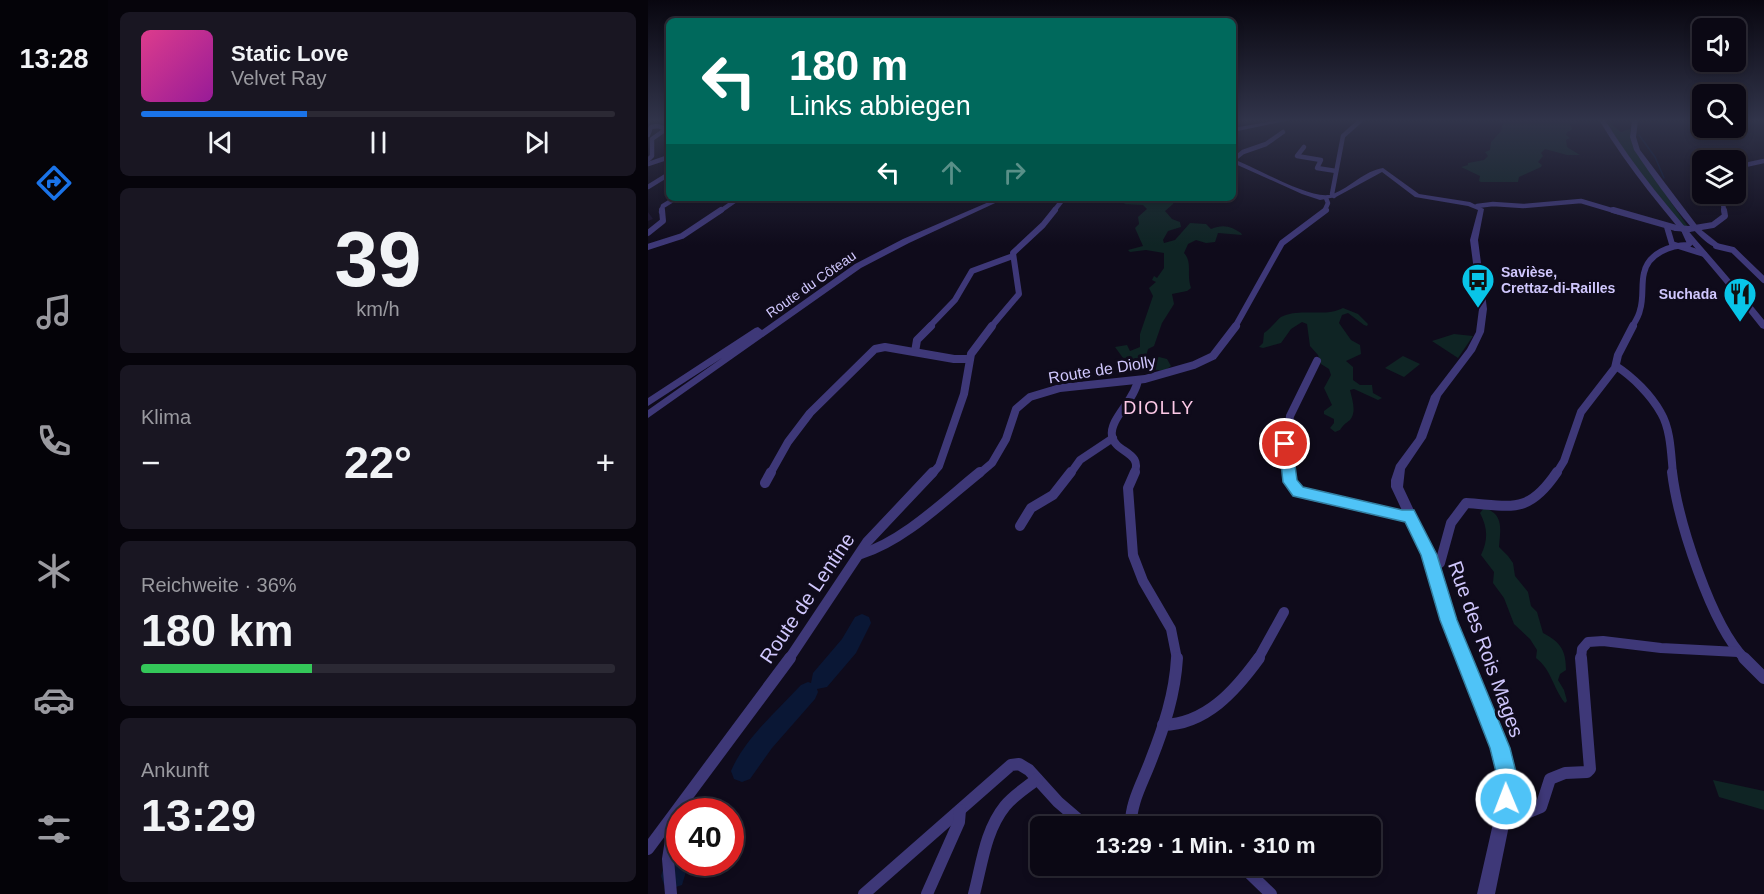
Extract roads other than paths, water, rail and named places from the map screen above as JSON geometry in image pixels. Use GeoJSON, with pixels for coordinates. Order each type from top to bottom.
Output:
{"type":"FeatureCollection","features":[{"type":"Feature","properties":{"kind":"street"},"geometry":{"type":"LineString","coordinates":[[1236,162],[1310,195],[1330,197],[1377,171],[1383,170],[1417,196],[1477,206],[1493,204],[1523,206],[1581,201],[1667,227],[1690,230],[1720,223],[1725,216],[1723,204]]}},
{"type":"Feature","properties":{"kind":"street"},"geometry":{"type":"LineString","coordinates":[[1320,162],[1317,168],[1336,171]]}},
{"type":"Feature","properties":{"kind":"street"},"geometry":{"type":"LineString","coordinates":[[1330,197],[1338,162]]}},
{"type":"Feature","properties":{"kind":"street"},"geometry":{"type":"LineString","coordinates":[[1629,162],[1690,230],[1716,246],[1733,250],[1764,280]]}},
{"type":"Feature","properties":{"kind":"street"},"geometry":{"type":"LineString","coordinates":[[1646,162],[1701,250],[1764,326]]}},
{"type":"Feature","properties":{"kind":"street"},"geometry":{"type":"LineString","coordinates":[[648,187],[666,176]]}},
{"type":"Feature","properties":{"kind":"street"},"geometry":{"type":"LineString","coordinates":[[657,182],[666,181]]}},
{"type":"Feature","properties":{"kind":"street","name":"Route de Diolly"},"geometry":{"type":"LineString","coordinates":[[861,554],[878,549],[899,536],[992,463],[1006,439],[1016,409],[1030,397],[1060,388],[1137,380],[1194,365],[1213,356],[1241,319],[1282,243],[1318,218],[1326,210],[1330,197]]}},
{"type":"Feature","properties":{"kind":"street"},"geometry":{"type":"LineString","coordinates":[[648,233],[663,221],[661,212],[663,206],[671,201]]}},
{"type":"Feature","properties":{"kind":"street"},"geometry":{"type":"LineString","coordinates":[[648,247],[682,236],[734,201]]}},
{"type":"Feature","properties":{"kind":"street"},"geometry":{"type":"LineString","coordinates":[[648,403],[748,337],[857,260],[980,201]]}},
{"type":"Feature","properties":{"kind":"street","name":"Route du Côteau"},"geometry":{"type":"LineString","coordinates":[[648,415],[858,266],[906,241],[996,201]]}},
{"type":"Feature","properties":{"kind":"street"},"geometry":{"type":"LineString","coordinates":[[915,352],[917,340],[955,300],[972,271],[1013,256],[1015,249],[1043,225],[1062,201]]}},
{"type":"Feature","properties":{"kind":"street","name":"Rue des Rois Mages"},"geometry":{"type":"LineString","coordinates":[[1477,206],[1481,212],[1474,236],[1474,248],[1482,296],[1483,324],[1473,349],[1436,397],[1419,443],[1399,467],[1397,487],[1433,567],[1449,620],[1503,756],[1507,780],[1505,809],[1486,894]]}},
{"type":"Feature","properties":{"kind":"street"},"geometry":{"type":"LineString","coordinates":[[1667,227],[1670,241],[1675,245],[1710,251],[1715,250],[1716,246]]}},
{"type":"Feature","properties":{"kind":"street"},"geometry":{"type":"LineString","coordinates":[[1433,567],[1440,564],[1451,523],[1466,503],[1474,502],[1499,507],[1521,505],[1544,491],[1564,461],[1580,414],[1616,366],[1618,355],[1640,310],[1645,268],[1656,254],[1675,245],[1690,244],[1690,230]]}},
{"type":"Feature","properties":{"kind":"street"},"geometry":{"type":"LineString","coordinates":[[1712,262],[1712,256],[1719,250],[1716,246]]}},
{"type":"Feature","properties":{"kind":"street","name":"Route de Lentine"},"geometry":{"type":"LineString","coordinates":[[686,798],[800,645],[867,543],[939,466],[964,394],[969,359],[982,337],[1019,294],[1013,256]]}},
{"type":"Feature","properties":{"kind":"street"},"geometry":{"type":"LineString","coordinates":[[765,483],[801,423],[875,349],[885,347],[954,359],[969,359]]}},
{"type":"Feature","properties":{"kind":"street"},"geometry":{"type":"LineString","coordinates":[[1317,361],[1292,411],[1288,428],[1285,454],[1292,486],[1305,494],[1412,520]]}},
{"type":"Feature","properties":{"kind":"street"},"geometry":{"type":"LineString","coordinates":[[1616,366],[1631,376],[1662,414],[1684,528],[1715,615],[1738,652],[1764,678]]}},
{"type":"Feature","properties":{"kind":"street"},"geometry":{"type":"LineString","coordinates":[[1132,816],[1133,806],[1163,725],[1176,676],[1176,648],[1166,622],[1141,578],[1133,555],[1128,489],[1137,466],[1136,461],[1131,454],[1117,446],[1113,438],[1114,424],[1133,398],[1137,380]]}},
{"type":"Feature","properties":{"kind":"street"},"geometry":{"type":"LineString","coordinates":[[1020,526],[1031,508],[1053,495],[1080,460],[1113,438]]}},
{"type":"Feature","properties":{"kind":"street"},"geometry":{"type":"LineString","coordinates":[[1163,725],[1179,726],[1188,723],[1225,696],[1270,645],[1284,612]]}},
{"type":"Feature","properties":{"kind":"street"},"geometry":{"type":"LineString","coordinates":[[1505,809],[1534,811],[1541,807],[1546,784],[1550,778],[1566,773],[1587,772],[1590,769],[1581,660],[1582,649],[1588,642],[1603,641],[1661,648],[1738,652]]}},
{"type":"Feature","properties":{"kind":"street"},"geometry":{"type":"LineString","coordinates":[[864,894],[1003,769],[1011,765],[1022,765],[1076,816]]}},
{"type":"Feature","properties":{"kind":"street"},"geometry":{"type":"LineString","coordinates":[[974,894],[991,832],[998,816],[1017,793],[1037,779]]}},
{"type":"Feature","properties":{"kind":"street"},"geometry":{"type":"LineString","coordinates":[[927,894],[959,822],[960,810]]}},
{"type":"Feature","properties":{"kind":"street","name":"Route de Lentine"},"geometry":{"type":"LineString","coordinates":[[648,849],[666,825]]}},
{"type":"Feature","properties":{"kind":"street"},"geometry":{"type":"LineString","coordinates":[[669,876],[671,894]]}},
{"type":"Feature","properties":{"kind":"street"},"geometry":{"type":"LineString","coordinates":[[1252,876],[1271,894]]}},
{"type":"Feature","properties":{"kind":"waterway"},"geometry":{"type":"LineString","coordinates":[[1657,162],[1664,178]]}},
{"type":"Feature","properties":{"kind":"waterway"},"geometry":{"type":"LineString","coordinates":[[820,680],[849,646],[862,623]]}},
{"type":"Feature","properties":{"kind":"waterway"},"geometry":{"type":"LineString","coordinates":[[742,771],[764,740],[808,692]]}},
{"type":"Feature","properties":{"kind":"place","name":"Savièse, Crettaz-di-Railles"},"geometry":{"type":"Point","coordinates":[1478,309]}},
{"type":"Feature","properties":{"kind":"place","name":"Suchada"},"geometry":{"type":"Point","coordinates":[1740,323]}},
{"type":"Feature","properties":{"kind":"district","name":"DIOLLY"},"geometry":{"type":"Point","coordinates":[1159,408]}}]}
